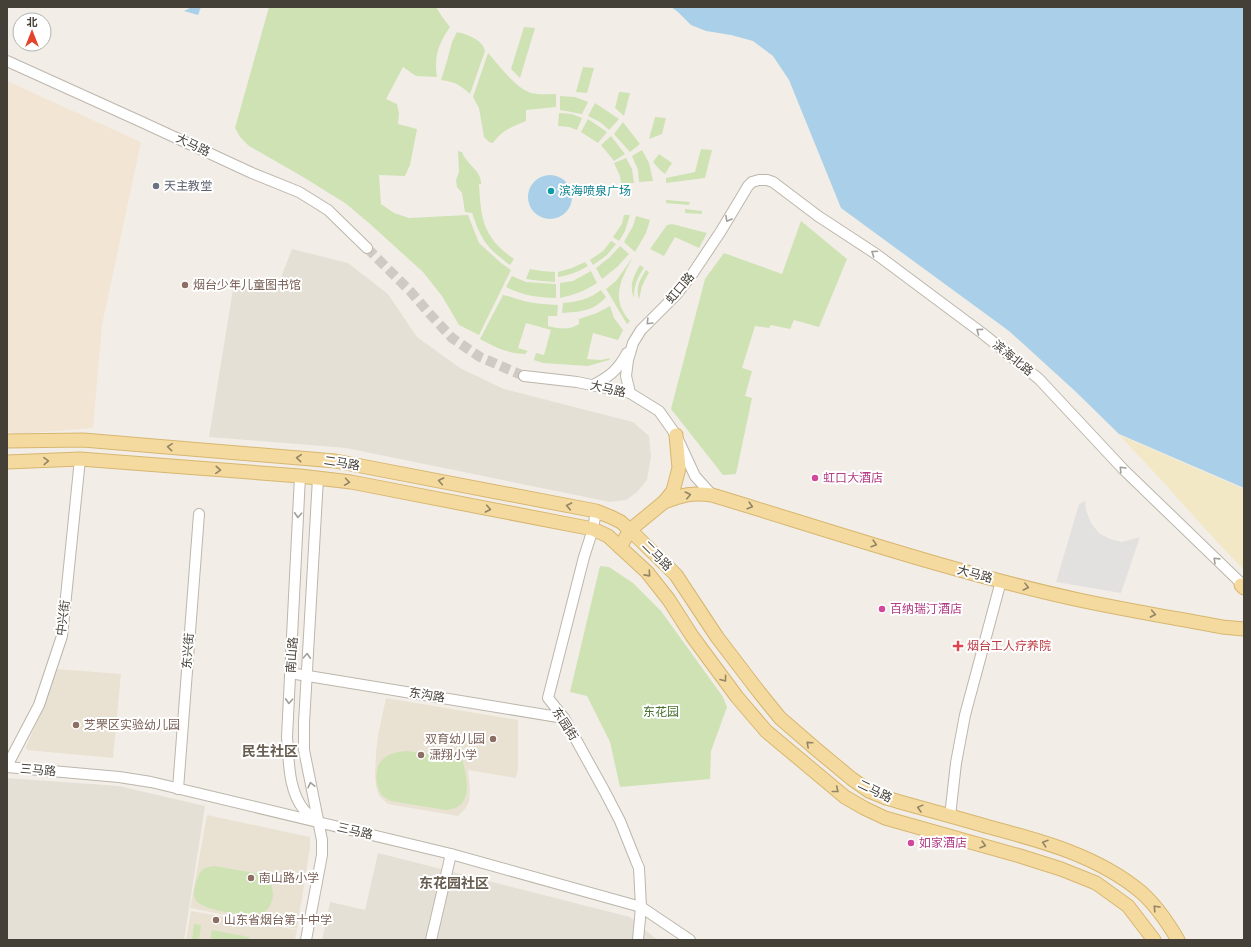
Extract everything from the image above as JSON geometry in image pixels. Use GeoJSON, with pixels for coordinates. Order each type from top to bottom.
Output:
{"type":"FeatureCollection","features":[{"type":"Feature","properties":{"kind":"main road"},"geometry":{"type":"LineString","coordinates":[[620,547],[630,530],[664,502],[673,491],[679,468],[676,435]]}},
{"type":"Feature","properties":{"kind":"main road","name":"二马路"},"geometry":{"type":"LineString","coordinates":[[7,441],[83,440],[335,461],[596,511],[611,517],[621,522],[630,530],[676,575],[717,637],[759,692],[786,722],[852,779],[869,790],[886,798],[1024,836],[1068,851],[1109,870],[1141,892],[1165,918],[1178,940]]}},
{"type":"Feature","properties":{"kind":"main road","name":"二马路"},"geometry":{"type":"LineString","coordinates":[[7,462],[80,459],[318,478],[351,482],[593,529],[608,536],[647,572],[669,600],[692,636],[737,697],[766,731],[845,797],[885,818],[1020,856],[1061,869],[1096,883],[1128,906],[1154,940]]}},
{"type":"Feature","properties":{"kind":"main road","name":"大马路"},"geometry":{"type":"LineString","coordinates":[[664,502],[677,497],[698,493],[712,495],[930,562],[1001,581],[1079,600],[1222,627],[1244,629]]}},
{"type":"Feature","properties":{"kind":"main road"},"geometry":{"type":"LineString","coordinates":[[1222,627],[1244,626]]}},
{"type":"Feature","properties":{"kind":"street","name":"大马路"},"geometry":{"type":"LineString","coordinates":[[7,61],[137,119],[252,173],[299,192],[328,210],[367,248]]}},
{"type":"Feature","properties":{"kind":"street","name":"滨海北路"},"geometry":{"type":"LineString","coordinates":[[748,186],[752,182],[759,180],[773,182],[818,216],[876,254],[982,333],[1039,379],[1123,469],[1243,586]]}},
{"type":"Feature","properties":{"kind":"street","name":"虹口路"},"geometry":{"type":"LineString","coordinates":[[630,393],[626,376],[628,360],[633,343],[642,330],[676,295],[693,273],[721,232],[748,186]]}},
{"type":"Feature","properties":{"kind":"street"},"geometry":{"type":"LineString","coordinates":[[592,385],[606,379],[620,365],[633,343]]}},
{"type":"Feature","properties":{"kind":"street","name":"大马路"},"geometry":{"type":"LineString","coordinates":[[524,376],[577,382],[630,393],[659,411],[676,435],[695,476],[712,495]]}},
{"type":"Feature","properties":{"kind":"street","name":"中兴街"},"geometry":{"type":"LineString","coordinates":[[7,766],[39,705],[62,636],[80,459]]}},
{"type":"Feature","properties":{"kind":"street","name":"南山路"},"geometry":{"type":"LineString","coordinates":[[300,476],[287,737],[290,770],[295,795],[304,810],[320,823]]}},
{"type":"Feature","properties":{"kind":"street","name":"南山路"},"geometry":{"type":"LineString","coordinates":[[306,940],[322,854],[320,823],[304,750],[306,676],[318,478]]}},
{"type":"Feature","properties":{"kind":"street","name":"东园街"},"geometry":{"type":"LineString","coordinates":[[596,511],[593,529],[584,557],[548,698],[564,718],[620,821],[639,868],[640,907],[638,940]]}},
{"type":"Feature","properties":{"kind":"street","name":"东兴街"},"geometry":{"type":"LineString","coordinates":[[178,789],[199,514]]}},
{"type":"Feature","properties":{"kind":"street"},"geometry":{"type":"LineString","coordinates":[[950,816],[956,763],[965,715],[1001,581]]}},
{"type":"Feature","properties":{"kind":"street","name":"东沟路"},"geometry":{"type":"LineString","coordinates":[[290,673],[564,718]]}},
{"type":"Feature","properties":{"kind":"street","name":"三马路"},"geometry":{"type":"LineString","coordinates":[[7,766],[119,777],[151,782],[451,854],[640,907],[690,940]]}},
{"type":"Feature","properties":{"kind":"street"},"geometry":{"type":"LineString","coordinates":[[430,940],[451,854]]}},
{"type":"Feature","properties":{"kind":"shaded area"},"geometry":{"type":"Polygon","coordinates":[[[7,81],[141,142],[102,325],[93,428],[20,434],[7,432],[7,81]]]}},
{"type":"Feature","properties":{"kind":"shaded area"},"geometry":{"type":"Polygon","coordinates":[[[292,249],[348,263],[388,294],[417,337],[460,368],[504,389],[633,422],[649,436],[651,457],[647,480],[636,493],[626,500],[610,502],[346,448],[209,437],[234,283],[275,293],[292,249]]]}},
{"type":"Feature","properties":{"kind":"shaded area"},"geometry":{"type":"Polygon","coordinates":[[[1085,501],[1086,510],[1091,523],[1099,533],[1110,539],[1122,542],[1140,537],[1121,593],[1056,582],[1079,504],[1085,501]]]}},
{"type":"Feature","properties":{"kind":"shaded area","name":"芝罘区实验幼儿园"},"geometry":{"type":"Polygon","coordinates":[[[56,669],[121,674],[113,758],[27,750],[26,747],[45,703],[56,669]]]}},
{"type":"Feature","properties":{"kind":"shaded area","name":"潇翔小学"},"geometry":{"type":"Polygon","coordinates":[[[386,698],[518,720],[518,768],[516,778],[468,770],[470,790],[469,802],[458,816],[388,804],[379,796],[375,776],[378,735],[386,698]]]}},
{"type":"Feature","properties":{"kind":"shaded area"},"geometry":{"type":"Polygon","coordinates":[[[7,778],[119,786],[205,806],[184,940],[7,940],[7,778]]]}},
{"type":"Feature","properties":{"kind":"shaded area","name":"南山路小学"},"geometry":{"type":"Polygon","coordinates":[[[207,815],[310,837],[310,848],[297,929],[190,908],[207,815]]]}},
{"type":"Feature","properties":{"kind":"shaded area"},"geometry":{"type":"Polygon","coordinates":[[[378,853],[630,917],[655,938],[661,940],[322,940],[330,902],[365,910],[378,853]]]}},
{"type":"Feature","properties":{"kind":"shaded area","name":"山东省烟台第十中学"},"geometry":{"type":"Polygon","coordinates":[[[191,911],[297,930],[295,940],[186,940],[191,911]]]}},
{"type":"Feature","properties":{"kind":"green space"},"geometry":{"type":"Polygon","coordinates":[[[269,7],[436,7],[450,27],[442,39],[438,50],[436,62],[437,77],[416,76],[403,67],[386,99],[397,104],[399,114],[398,124],[417,129],[410,165],[405,176],[379,175],[381,204],[394,213],[409,218],[468,215],[479,243],[511,270],[479,335],[459,325],[442,296],[423,272],[345,203],[249,146],[240,137],[235,128],[269,7]]]}},
{"type":"Feature","properties":{"kind":"green space"},"geometry":{"type":"Polygon","coordinates":[[[524,27],[535,28],[520,78],[511,69],[524,27]]]}},
{"type":"Feature","properties":{"kind":"green space"},"geometry":{"type":"Polygon","coordinates":[[[457,32],[470,36],[478,41],[484,47],[485,51],[470,94],[457,84],[441,80],[452,42],[457,32]]]}},
{"type":"Feature","properties":{"kind":"green space"},"geometry":{"type":"Polygon","coordinates":[[[488,53],[513,81],[525,90],[537,94],[556,94],[556,107],[526,110],[526,121],[504,132],[493,143],[489,142],[484,137],[479,108],[473,97],[488,53]]]}},
{"type":"Feature","properties":{"kind":"green space"},"geometry":{"type":"Polygon","coordinates":[[[583,67],[594,68],[587,93],[576,92],[583,67]]]}},
{"type":"Feature","properties":{"kind":"green space"},"geometry":{"type":"Polygon","coordinates":[[[619,92],[630,93],[624,116],[615,108],[619,92]]]}},
{"type":"Feature","properties":{"kind":"green space"},"geometry":{"type":"Polygon","coordinates":[[[560,96],[575,97],[588,102],[582,114],[560,110],[560,96]]]}},
{"type":"Feature","properties":{"kind":"green space"},"geometry":{"type":"Polygon","coordinates":[[[595,103],[619,119],[609,130],[600,122],[588,116],[595,103]]]}},
{"type":"Feature","properties":{"kind":"green space"},"geometry":{"type":"Polygon","coordinates":[[[559,113],[572,114],[582,118],[577,130],[569,127],[558,126],[559,113]]]}},
{"type":"Feature","properties":{"kind":"green space"},"geometry":{"type":"Polygon","coordinates":[[[655,117],[666,118],[662,134],[649,139],[655,117]]]}},
{"type":"Feature","properties":{"kind":"green space"},"geometry":{"type":"Polygon","coordinates":[[[588,119],[607,132],[598,143],[581,132],[588,119]]]}},
{"type":"Feature","properties":{"kind":"green space"},"geometry":{"type":"Polygon","coordinates":[[[623,122],[640,144],[630,152],[614,134],[623,122]]]}},
{"type":"Feature","properties":{"kind":"green space"},"geometry":{"type":"Polygon","coordinates":[[[611,136],[625,154],[614,161],[601,145],[611,136]]]}},
{"type":"Feature","properties":{"kind":"green space"},"geometry":{"type":"Polygon","coordinates":[[[701,149],[712,150],[705,178],[666,183],[666,178],[695,172],[701,149]]]}},
{"type":"Feature","properties":{"kind":"green space"},"geometry":{"type":"Polygon","coordinates":[[[642,150],[649,163],[653,181],[639,182],[638,170],[632,156],[642,150]]]}},
{"type":"Feature","properties":{"kind":"green space"},"geometry":{"type":"Polygon","coordinates":[[[458,151],[462,152],[481,179],[481,184],[479,184],[481,208],[486,227],[496,243],[514,259],[510,265],[495,253],[486,243],[472,213],[465,212],[462,193],[457,187],[456,180],[459,172],[458,151]]]}},
{"type":"Feature","properties":{"kind":"green space"},"geometry":{"type":"Polygon","coordinates":[[[659,154],[672,163],[665,174],[653,162],[659,154]]]}},
{"type":"Feature","properties":{"kind":"green space"},"geometry":{"type":"Polygon","coordinates":[[[626,158],[632,169],[634,183],[621,183],[620,176],[614,163],[626,158]]]}},
{"type":"Feature","properties":{"kind":"green space"},"geometry":{"type":"Polygon","coordinates":[[[666,200],[690,202],[689,205],[666,203],[666,200]]]}},
{"type":"Feature","properties":{"kind":"green space"},"geometry":{"type":"Polygon","coordinates":[[[685,209],[702,211],[702,214],[685,213],[685,209]]]}},
{"type":"Feature","properties":{"kind":"green space"},"geometry":{"type":"Polygon","coordinates":[[[624,215],[630,215],[625,231],[619,241],[613,237],[622,224],[624,215]]]}},
{"type":"Feature","properties":{"kind":"green space"},"geometry":{"type":"Polygon","coordinates":[[[636,216],[650,220],[646,233],[635,252],[624,242],[633,226],[636,216]]]}},
{"type":"Feature","properties":{"kind":"green space"},"geometry":{"type":"Polygon","coordinates":[[[801,221],[847,259],[819,327],[794,320],[790,329],[771,325],[769,328],[755,326],[742,368],[752,371],[745,396],[752,398],[736,474],[723,475],[671,409],[705,279],[724,253],[782,274],[801,221]]]}},
{"type":"Feature","properties":{"kind":"green space"},"geometry":{"type":"Polygon","coordinates":[[[672,224],[707,233],[699,248],[675,237],[664,256],[650,249],[667,225],[672,224]]]}},
{"type":"Feature","properties":{"kind":"green space"},"geometry":{"type":"Polygon","coordinates":[[[611,241],[616,244],[607,255],[593,265],[590,260],[603,251],[611,241]]]}},
{"type":"Feature","properties":{"kind":"green space"},"geometry":{"type":"Polygon","coordinates":[[[620,246],[629,254],[617,267],[602,279],[596,268],[610,257],[620,246]]]}},
{"type":"Feature","properties":{"kind":"green space"},"geometry":{"type":"Polygon","coordinates":[[[633,257],[622,281],[619,297],[620,305],[630,321],[627,324],[606,289],[616,281],[633,257]]]}},
{"type":"Feature","properties":{"kind":"green space"},"geometry":{"type":"Polygon","coordinates":[[[585,262],[588,266],[577,272],[558,277],[558,272],[585,262]]]}},
{"type":"Feature","properties":{"kind":"green space"},"geometry":{"type":"Polygon","coordinates":[[[640,265],[644,268],[636,282],[634,298],[632,281],[640,265]]]}},
{"type":"Feature","properties":{"kind":"green space"},"geometry":{"type":"Polygon","coordinates":[[[530,269],[555,272],[555,282],[526,279],[530,269]]]}},
{"type":"Feature","properties":{"kind":"green space"},"geometry":{"type":"Polygon","coordinates":[[[646,270],[649,272],[642,286],[639,299],[638,287],[646,270]]]}},
{"type":"Feature","properties":{"kind":"green space"},"geometry":{"type":"Polygon","coordinates":[[[591,271],[597,283],[570,296],[560,298],[560,283],[573,281],[591,271]]]}},
{"type":"Feature","properties":{"kind":"green space"},"geometry":{"type":"Polygon","coordinates":[[[512,276],[526,282],[556,284],[556,298],[530,296],[506,287],[512,276]]]}},
{"type":"Feature","properties":{"kind":"green space"},"geometry":{"type":"Polygon","coordinates":[[[601,290],[606,297],[592,308],[562,313],[563,303],[583,300],[601,290]]]}},
{"type":"Feature","properties":{"kind":"green space"},"geometry":{"type":"Polygon","coordinates":[[[503,295],[532,303],[558,305],[557,316],[548,316],[548,326],[560,328],[575,326],[579,324],[579,319],[597,313],[610,306],[614,318],[623,330],[618,340],[593,333],[587,359],[601,360],[610,358],[609,360],[588,366],[543,363],[534,360],[536,353],[544,355],[551,330],[526,323],[518,348],[528,351],[525,354],[507,351],[480,339],[503,295]]]}},
{"type":"Feature","properties":{"kind":"green space","name":"东花园"},"geometry":{"type":"Polygon","coordinates":[[[600,566],[609,567],[633,583],[661,611],[723,697],[727,707],[711,751],[710,779],[620,787],[610,742],[587,696],[570,692],[600,566]]]}},
{"type":"Feature","properties":{"kind":"green space"},"geometry":{"type":"Polygon","coordinates":[[[406,751],[462,758],[466,774],[467,790],[465,798],[461,804],[455,808],[446,810],[391,801],[382,795],[379,790],[376,776],[380,762],[391,754],[406,751]]]}},
{"type":"Feature","properties":{"kind":"green space"},"geometry":{"type":"Polygon","coordinates":[[[214,866],[260,874],[267,878],[273,891],[270,905],[266,911],[260,915],[252,916],[220,911],[198,903],[195,899],[194,893],[199,874],[203,869],[214,866]]]}},
{"type":"Feature","properties":{"kind":"green space"},"geometry":{"type":"Polygon","coordinates":[[[194,924],[201,925],[199,940],[192,940],[194,924]]]}},
{"type":"Feature","properties":{"kind":"green space"},"geometry":{"type":"Polygon","coordinates":[[[212,930],[249,937],[248,940],[220,940],[210,938],[212,930]]]}},
{"type":"Feature","properties":{"kind":"sand"},"geometry":{"type":"Polygon","coordinates":[[[1119,435],[1244,489],[1244,570],[1212,537],[1151,468],[1119,435]]]}},
{"type":"Feature","properties":{"kind":"water"},"geometry":{"type":"Polygon","coordinates":[[[192,7],[201,7],[198,15],[184,11],[192,7]]]}},
{"type":"Feature","properties":{"kind":"water"},"geometry":{"type":"Polygon","coordinates":[[[671,7],[1244,7],[1244,488],[1119,434],[1075,391],[1009,331],[841,208],[789,80],[773,56],[753,41],[731,35],[706,31],[691,25],[671,7]]]}},
{"type":"Feature","properties":{"kind":"water"},"geometry":{"type":"Polygon","coordinates":[[[546,175],[554,175],[566,181],[572,193],[572,201],[566,213],[554,219],[546,219],[534,213],[528,201],[528,193],[534,181],[546,175]]]}},
{"type":"Feature","properties":{"kind":"tunnel"},"geometry":{"type":"LineString","coordinates":[[367,248],[410,291],[452,338],[480,357],[524,376]]}},
{"type":"Feature","properties":{"kind":"place","name":"天主教堂"},"geometry":{"type":"Point","coordinates":[156,186]}},
{"type":"Feature","properties":{"kind":"place","name":"滨海喷泉广场"},"geometry":{"type":"Point","coordinates":[551,191]}},
{"type":"Feature","properties":{"kind":"place","name":"烟台少年儿童图书馆"},"geometry":{"type":"Point","coordinates":[185,285]}},
{"type":"Feature","properties":{"kind":"place","name":"虹口大酒店"},"geometry":{"type":"Point","coordinates":[815,478]}},
{"type":"Feature","properties":{"kind":"place","name":"百纳瑞汀酒店"},"geometry":{"type":"Point","coordinates":[882,609]}},
{"type":"Feature","properties":{"kind":"place","name":"烟台工人疗养院"},"geometry":{"type":"Point","coordinates":[958,646]}},
{"type":"Feature","properties":{"kind":"place","name":"芝罘区实验幼儿园"},"geometry":{"type":"Point","coordinates":[76,725]}},
{"type":"Feature","properties":{"kind":"place","name":"双育幼儿园"},"geometry":{"type":"Point","coordinates":[493,739]}},
{"type":"Feature","properties":{"kind":"place","name":"潇翔小学"},"geometry":{"type":"Point","coordinates":[421,755]}},
{"type":"Feature","properties":{"kind":"place","name":"如家酒店"},"geometry":{"type":"Point","coordinates":[911,843]}},
{"type":"Feature","properties":{"kind":"place","name":"南山路小学"},"geometry":{"type":"Point","coordinates":[251,878]}},
{"type":"Feature","properties":{"kind":"place","name":"山东省烟台第十中学"},"geometry":{"type":"Point","coordinates":[216,920]}},
{"type":"Feature","properties":{"kind":"district","name":"民生社区"},"geometry":{"type":"Point","coordinates":[270,751]}},
{"type":"Feature","properties":{"kind":"district","name":"东花园社区"},"geometry":{"type":"Point","coordinates":[454,883]}}]}
